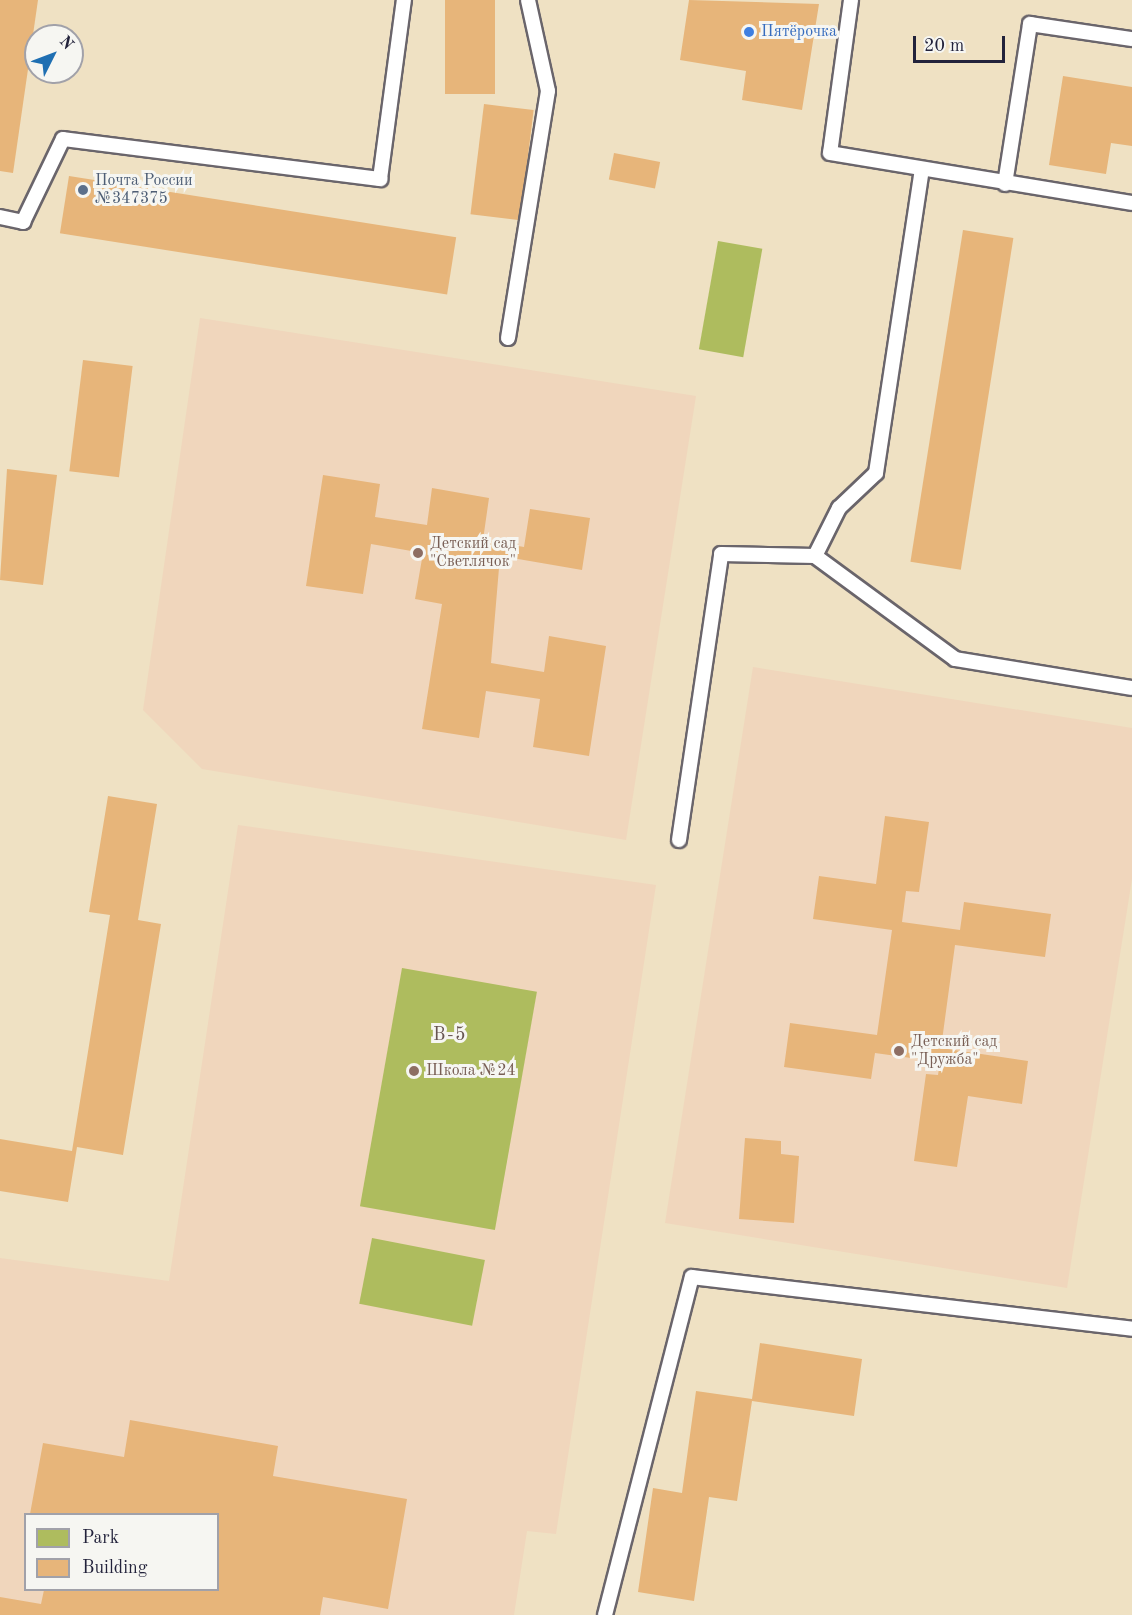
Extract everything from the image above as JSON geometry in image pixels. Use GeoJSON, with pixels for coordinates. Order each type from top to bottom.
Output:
{"type":"FeatureCollection","features":[{"type":"Feature","properties":{"kind":"lane"},"geometry":{"type":"LineString","coordinates":[[0,217],[23,222],[63,139],[380,179],[404,0]]}},
{"type":"Feature","properties":{"kind":"lane"},"geometry":{"type":"LineString","coordinates":[[508,338],[548,91],[528,0]]}},
{"type":"Feature","properties":{"kind":"lane"},"geometry":{"type":"LineString","coordinates":[[851,0],[830,153],[1005,184],[1132,203]]}},
{"type":"Feature","properties":{"kind":"lane"},"geometry":{"type":"LineString","coordinates":[[1005,184],[1030,24],[1132,39]]}},
{"type":"Feature","properties":{"kind":"lane"},"geometry":{"type":"LineString","coordinates":[[815,556],[839,508],[876,473],[922,169]]}},
{"type":"Feature","properties":{"kind":"lane"},"geometry":{"type":"LineString","coordinates":[[680,840],[721,554],[815,556],[955,659],[1132,688]]}},
{"type":"Feature","properties":{"kind":"lane"},"geometry":{"type":"LineString","coordinates":[[605,1615],[692,1277],[1132,1329]]}},
{"type":"Feature","properties":{"kind":"shaded area","name":"Детский сад \"Светлячок\""},"geometry":{"type":"Polygon","coordinates":[[[200,318],[696,396],[626,840],[202,769],[143,710],[200,318]]]}},
{"type":"Feature","properties":{"kind":"shaded area","name":"Детский сад \"Дружба\""},"geometry":{"type":"Polygon","coordinates":[[[753,667],[1132,728],[1132,879],[1067,1288],[665,1223],[753,667]]]}},
{"type":"Feature","properties":{"kind":"shaded area","name":"Школа №24"},"geometry":{"type":"Polygon","coordinates":[[[238,825],[656,885],[556,1534],[527,1531],[514,1615],[0,1615],[0,1258],[169,1281],[238,825]]]}},
{"type":"Feature","properties":{"kind":"green space"},"geometry":{"type":"Polygon","coordinates":[[[718,241],[762,249],[743,357],[699,349],[718,241]]]}},
{"type":"Feature","properties":{"kind":"green space"},"geometry":{"type":"Polygon","coordinates":[[[402,968],[537,992],[495,1230],[360,1206],[402,968]]]}},
{"type":"Feature","properties":{"kind":"green space"},"geometry":{"type":"Polygon","coordinates":[[[372,1238],[485,1260],[472,1326],[359,1304],[372,1238]]]}},
{"type":"Feature","properties":{"kind":"building"},"geometry":{"type":"Polygon","coordinates":[[[0,0],[38,0],[35,24],[24,24],[24,84],[26,84],[13,173],[0,171],[0,0]]]}},
{"type":"Feature","properties":{"kind":"building"},"geometry":{"type":"Polygon","coordinates":[[[445,0],[495,0],[495,94],[445,94],[445,0]]]}},
{"type":"Feature","properties":{"kind":"building","name":"Пятёрочка"},"geometry":{"type":"Polygon","coordinates":[[[689,0],[819,4],[802,110],[742,100],[746,71],[680,60],[689,0]]]}},
{"type":"Feature","properties":{"kind":"building"},"geometry":{"type":"Polygon","coordinates":[[[1063,76],[1132,87],[1132,146],[1111,143],[1106,174],[1049,165],[1063,76]]]}},
{"type":"Feature","properties":{"kind":"building"},"geometry":{"type":"Polygon","coordinates":[[[484,104],[534,110],[520,220],[470,214],[484,104]]]}},
{"type":"Feature","properties":{"kind":"building"},"geometry":{"type":"Polygon","coordinates":[[[614,153],[660,162],[655,188],[609,180],[614,153]]]}},
{"type":"Feature","properties":{"kind":"building"},"geometry":{"type":"Polygon","coordinates":[[[69,176],[456,237],[447,295],[60,233],[69,176]]]}},
{"type":"Feature","properties":{"kind":"building"},"geometry":{"type":"Polygon","coordinates":[[[963,230],[1013,238],[961,570],[910,562],[963,230]]]}},
{"type":"Feature","properties":{"kind":"building"},"geometry":{"type":"Polygon","coordinates":[[[83,360],[133,366],[119,477],[69,471],[83,360]]]}},
{"type":"Feature","properties":{"kind":"building"},"geometry":{"type":"Polygon","coordinates":[[[7,469],[57,475],[43,585],[0,580],[7,469]]]}},
{"type":"Feature","properties":{"kind":"building"},"geometry":{"type":"Polygon","coordinates":[[[323,475],[380,484],[375,517],[427,525],[432,488],[489,498],[483,540],[524,547],[530,509],[590,518],[582,570],[500,556],[491,663],[544,672],[549,636],[606,646],[589,756],[533,747],[540,699],[486,691],[479,738],[422,729],[442,604],[415,599],[423,553],[371,544],[363,594],[306,586],[323,475]]]}},
{"type":"Feature","properties":{"kind":"building"},"geometry":{"type":"Polygon","coordinates":[[[108,796],[157,804],[138,920],[161,924],[123,1155],[77,1147],[68,1202],[0,1191],[0,1139],[72,1151],[110,915],[89,912],[108,796]]]}},
{"type":"Feature","properties":{"kind":"building"},"geometry":{"type":"Polygon","coordinates":[[[885,816],[929,822],[919,892],[906,891],[902,922],[960,930],[964,902],[1051,914],[1045,957],[955,945],[941,1048],[1028,1061],[1022,1104],[968,1096],[957,1167],[914,1161],[926,1074],[938,1075],[940,1062],[875,1053],[871,1079],[784,1067],[790,1023],[877,1035],[892,930],[813,919],[819,876],[876,884],[885,816]]]}},
{"type":"Feature","properties":{"kind":"building"},"geometry":{"type":"Polygon","coordinates":[[[745,1138],[781,1141],[781,1154],[799,1156],[794,1223],[739,1219],[745,1138]]]}},
{"type":"Feature","properties":{"kind":"building"},"geometry":{"type":"Polygon","coordinates":[[[760,1343],[862,1359],[854,1416],[752,1401],[737,1501],[709,1497],[694,1601],[638,1592],[653,1488],[682,1493],[696,1391],[752,1399],[760,1343]]]}},
{"type":"Feature","properties":{"kind":"building"},"geometry":{"type":"Polygon","coordinates":[[[130,1420],[278,1446],[273,1476],[407,1499],[388,1609],[323,1597],[320,1615],[0,1615],[0,1597],[41,1604],[44,1591],[219,1591],[219,1513],[30,1513],[43,1443],[124,1457],[130,1420]]]}},
{"type":"Feature","properties":{"kind":"place","name":"Пятёрочка"},"geometry":{"type":"Point","coordinates":[749,32]}},
{"type":"Feature","properties":{"kind":"place","name":"Почта России №347375"},"geometry":{"type":"Point","coordinates":[83,190]}},
{"type":"Feature","properties":{"kind":"place","name":"Детский сад \"Светлячок\""},"geometry":{"type":"Point","coordinates":[418,553]}},
{"type":"Feature","properties":{"kind":"place","name":"Детский сад \"Дружба\""},"geometry":{"type":"Point","coordinates":[899,1051]}},
{"type":"Feature","properties":{"kind":"place","name":"Школа №24"},"geometry":{"type":"Point","coordinates":[414,1071]}},
{"type":"Feature","properties":{"kind":"district","name":"В-5"},"geometry":{"type":"Point","coordinates":[450,1035]}}]}
